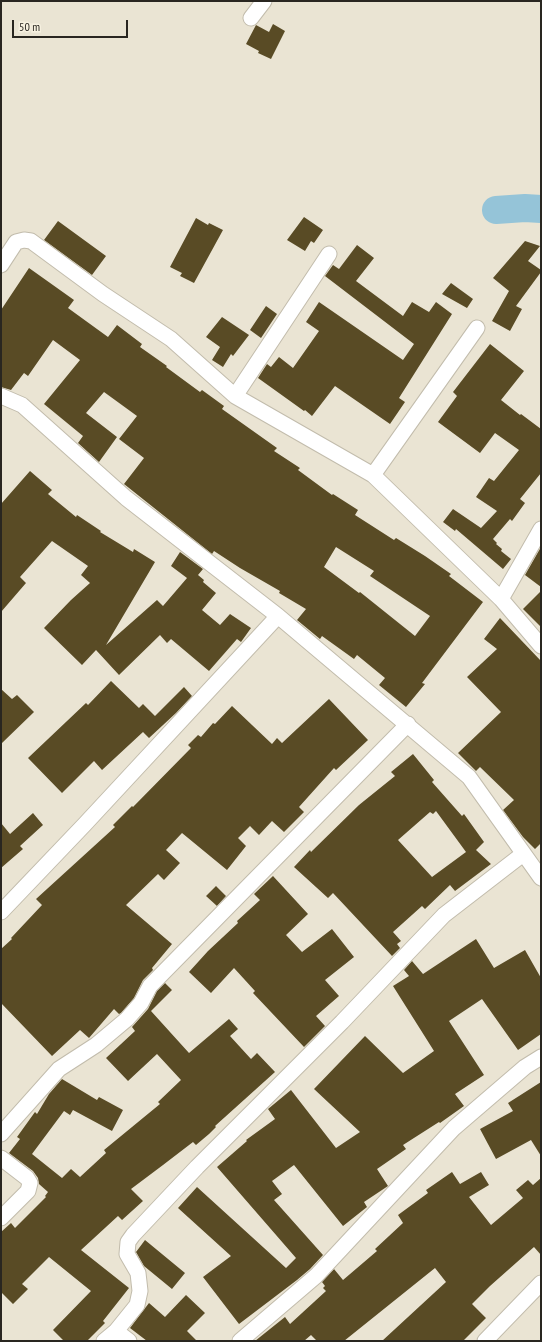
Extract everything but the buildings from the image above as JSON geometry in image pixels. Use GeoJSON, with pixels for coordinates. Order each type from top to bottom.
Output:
{"type":"FeatureCollection","features":[{"type":"Feature","properties":{"kind":"street"},"geometry":{"type":"LineString","coordinates":[[251,18],[264,1]]}},
{"type":"Feature","properties":{"kind":"street"},"geometry":{"type":"LineString","coordinates":[[1,265],[16,242],[24,240],[31,241],[103,294],[171,338],[235,396],[373,475],[501,599],[541,646]]}},
{"type":"Feature","properties":{"kind":"street"},"geometry":{"type":"LineString","coordinates":[[235,396],[329,254]]}},
{"type":"Feature","properties":{"kind":"street"},"geometry":{"type":"LineString","coordinates":[[373,475],[477,328]]}},
{"type":"Feature","properties":{"kind":"street"},"geometry":{"type":"LineString","coordinates":[[1,396],[22,406],[126,498],[278,616],[408,724],[469,777],[541,878]]}},
{"type":"Feature","properties":{"kind":"street"},"geometry":{"type":"LineString","coordinates":[[501,599],[541,529]]}},
{"type":"Feature","properties":{"kind":"street"},"geometry":{"type":"LineString","coordinates":[[1,912],[85,824],[278,616]]}},
{"type":"Feature","properties":{"kind":"street"},"geometry":{"type":"LineString","coordinates":[[1,1134],[59,1069],[96,1045],[127,1019],[141,1003],[150,986],[408,724]]}},
{"type":"Feature","properties":{"kind":"street"},"geometry":{"type":"LineString","coordinates":[[104,1341],[116,1331],[137,1306],[140,1291],[138,1273],[127,1254],[128,1242],[133,1235],[197,1167],[342,1022],[444,915],[523,854]]}},
{"type":"Feature","properties":{"kind":"street"},"geometry":{"type":"LineString","coordinates":[[240,1341],[316,1276],[454,1128],[525,1067],[541,1056]]}},
{"type":"Feature","properties":{"kind":"street"},"geometry":{"type":"LineString","coordinates":[[1,1158],[27,1178],[30,1183],[28,1191],[1,1218]]}},
{"type":"Feature","properties":{"kind":"street"},"geometry":{"type":"LineString","coordinates":[[486,1341],[541,1283]]}},
{"type":"Feature","properties":{"kind":"street"},"geometry":{"type":"LineString","coordinates":[[116,1331],[129,1341]]}},
{"type":"Feature","properties":{"kind":"waterway"},"geometry":{"type":"LineString","coordinates":[[496,210],[525,208],[541,209]]}}]}
